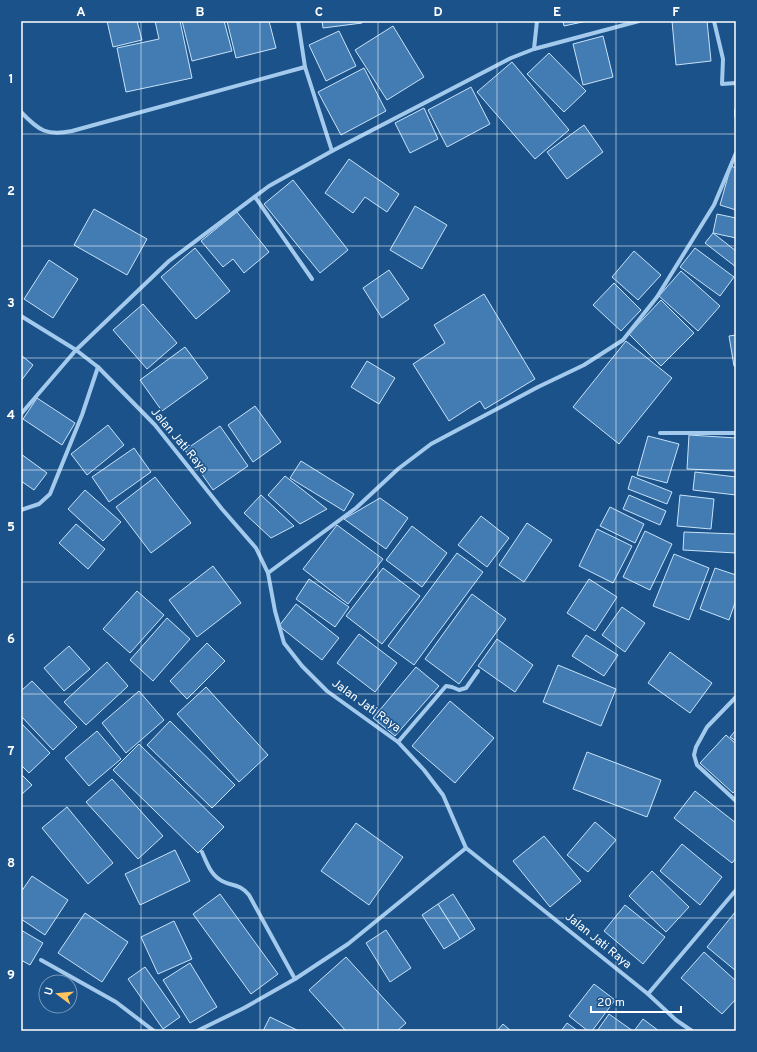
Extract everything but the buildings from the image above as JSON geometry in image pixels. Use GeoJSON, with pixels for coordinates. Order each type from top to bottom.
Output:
{"type":"FeatureCollection","features":[{"type":"Feature","properties":{"kind":"street"},"geometry":{"type":"LineString","coordinates":[[298,21],[305,67],[332,151]]}},
{"type":"Feature","properties":{"kind":"street"},"geometry":{"type":"LineString","coordinates":[[534,49],[537,21]]}},
{"type":"Feature","properties":{"kind":"street"},"geometry":{"type":"LineString","coordinates":[[21,414],[76,350],[169,261],[269,186],[332,151],[511,58],[534,49],[618,23],[639,21]]}},
{"type":"Feature","properties":{"kind":"street"},"geometry":{"type":"LineString","coordinates":[[714,21],[723,59],[722,84],[736,83]]}},
{"type":"Feature","properties":{"kind":"street"},"geometry":{"type":"LineString","coordinates":[[21,112],[33,125],[44,131],[59,134],[305,67]]}},
{"type":"Feature","properties":{"kind":"street"},"geometry":{"type":"LineString","coordinates":[[736,110],[736,116]]}},
{"type":"Feature","properties":{"kind":"street"},"geometry":{"type":"LineString","coordinates":[[268,573],[356,508],[398,469],[430,444],[538,386],[584,365],[623,340],[657,297],[714,205],[736,153]]}},
{"type":"Feature","properties":{"kind":"street"},"geometry":{"type":"LineString","coordinates":[[255,197],[312,279]]}},
{"type":"Feature","properties":{"kind":"street","name":"Jalan Jati Raya"},"geometry":{"type":"LineString","coordinates":[[21,316],[76,350],[98,366],[155,425],[222,509],[256,548],[268,573],[275,612],[284,643],[302,666],[327,691],[398,742],[424,770],[443,795],[466,848],[648,994],[676,1020],[692,1031]]}},
{"type":"Feature","properties":{"kind":"street"},"geometry":{"type":"LineString","coordinates":[[21,510],[39,504],[50,494],[82,415],[98,366]]}},
{"type":"Feature","properties":{"kind":"street"},"geometry":{"type":"LineString","coordinates":[[660,433],[736,433]]}},
{"type":"Feature","properties":{"kind":"street"},"geometry":{"type":"LineString","coordinates":[[398,742],[446,686],[452,686],[460,690],[466,688],[478,671]]}},
{"type":"Feature","properties":{"kind":"street"},"geometry":{"type":"LineString","coordinates":[[736,697],[707,727],[696,747],[694,755],[697,765],[736,801]]}},
{"type":"Feature","properties":{"kind":"street"},"geometry":{"type":"LineString","coordinates":[[197,1031],[244,1008],[348,944],[466,848]]}},
{"type":"Feature","properties":{"kind":"street"},"geometry":{"type":"LineString","coordinates":[[202,852],[213,873],[219,879],[243,888],[249,895],[295,978]]}},
{"type":"Feature","properties":{"kind":"street"},"geometry":{"type":"LineString","coordinates":[[648,994],[736,890]]}},
{"type":"Feature","properties":{"kind":"street"},"geometry":{"type":"LineString","coordinates":[[42,960],[116,1002],[154,1031]]}}]}
